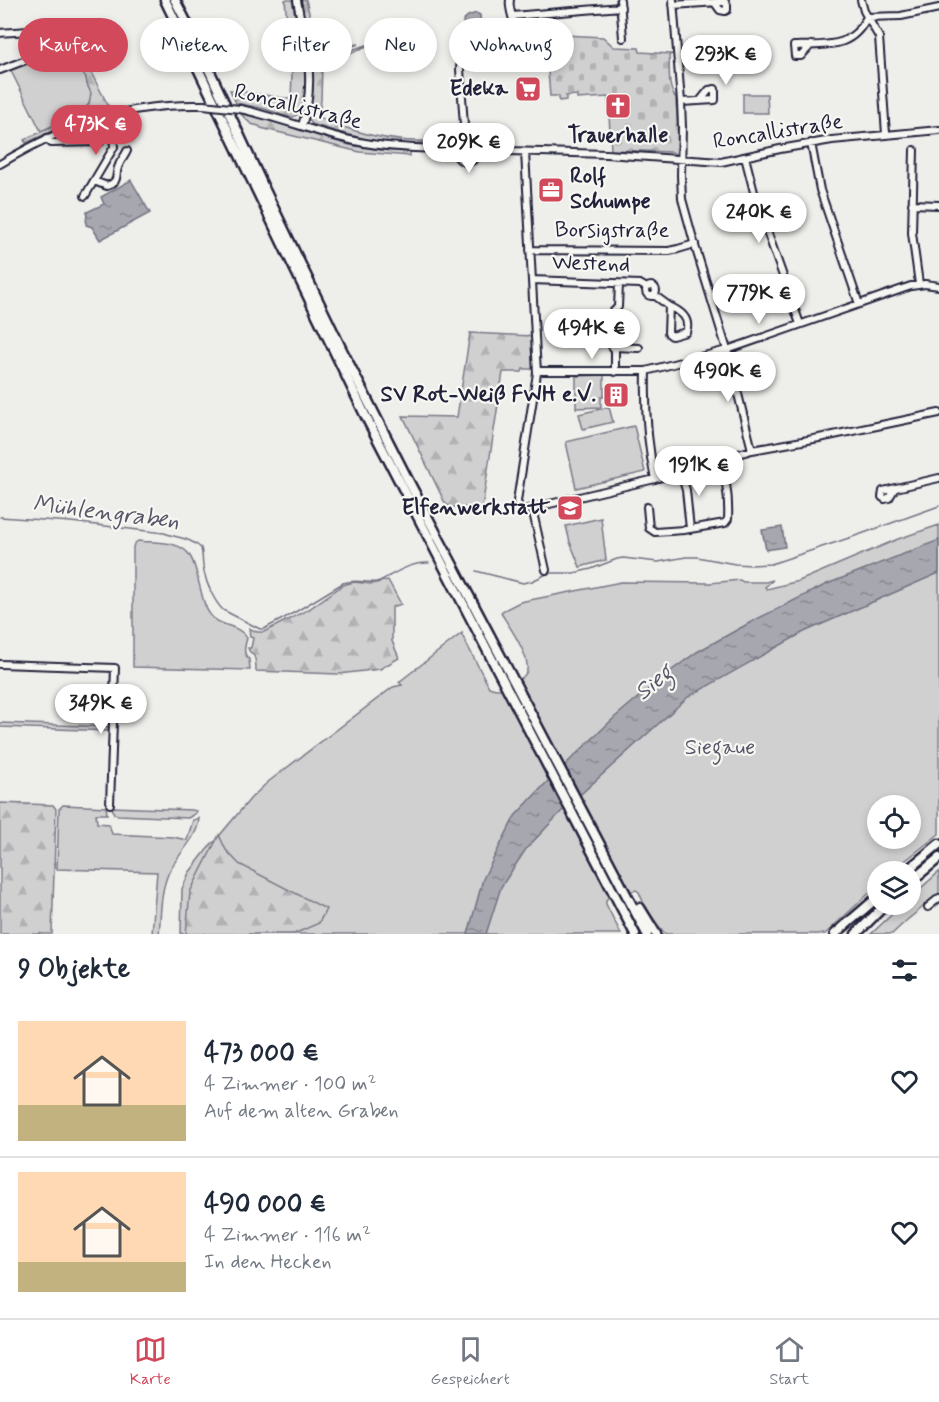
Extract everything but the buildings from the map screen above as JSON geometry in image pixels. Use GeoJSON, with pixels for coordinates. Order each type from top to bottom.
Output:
{"type":"FeatureCollection","features":[{"type":"Feature","properties":{"kind":"highway"},"geometry":{"type":"LineString","coordinates":[[165,0],[366,417],[635,934]]}},
{"type":"Feature","properties":{"kind":"highway"},"geometry":{"type":"LineString","coordinates":[[175,0],[342,350],[408,480],[609,860],[656,934]]}},
{"type":"Feature","properties":{"kind":"highway"},"geometry":{"type":"LineString","coordinates":[[918,861],[939,844]]}},
{"type":"Feature","properties":{"kind":"highway"},"geometry":{"type":"LineString","coordinates":[[921,873],[939,858]]}},
{"type":"Feature","properties":{"kind":"highway"},"geometry":{"type":"LineString","coordinates":[[628,892],[647,934]]}},
{"type":"Feature","properties":{"kind":"highway"},"geometry":{"type":"LineString","coordinates":[[835,934],[867,907]]}},
{"type":"Feature","properties":{"kind":"highway"},"geometry":{"type":"LineString","coordinates":[[844,934],[867,907]]}},
{"type":"Feature","properties":{"kind":"highway"},"geometry":{"type":"LineString","coordinates":[[856,934],[876,915]]}},
{"type":"Feature","properties":{"kind":"highway"},"geometry":{"type":"LineString","coordinates":[[863,934],[879,915]]}},
{"type":"Feature","properties":{"kind":"street"},"geometry":{"type":"LineString","coordinates":[[297,0],[309,60],[310,81],[309,101],[302,126]]}},
{"type":"Feature","properties":{"kind":"street"},"geometry":{"type":"LineString","coordinates":[[465,139],[461,61],[472,48],[507,45],[513,42],[514,22],[509,0]]}},
{"type":"Feature","properties":{"kind":"street"},"geometry":{"type":"LineString","coordinates":[[861,0],[862,7],[879,37],[885,134]]}},
{"type":"Feature","properties":{"kind":"street"},"geometry":{"type":"LineString","coordinates":[[512,16],[620,3],[624,38]]}},
{"type":"Feature","properties":{"kind":"street"},"geometry":{"type":"LineString","coordinates":[[715,3],[673,3],[681,102],[682,199],[727,350],[752,450]]}},
{"type":"Feature","properties":{"kind":"street"},"geometry":{"type":"LineString","coordinates":[[867,17],[901,16],[939,8]]}},
{"type":"Feature","properties":{"kind":"street"},"geometry":{"type":"LineString","coordinates":[[811,45],[846,41],[855,34],[867,17]]}},
{"type":"Feature","properties":{"kind":"street"},"geometry":{"type":"LineString","coordinates":[[0,33],[75,32],[84,34],[85,37],[0,70]]}},
{"type":"Feature","properties":{"kind":"street"},"geometry":{"type":"LineString","coordinates":[[681,102],[700,101]]}},
{"type":"Feature","properties":{"kind":"street","name":"Roncallistraße"},"geometry":{"type":"LineString","coordinates":[[0,164],[47,138],[81,124],[107,115],[155,106],[203,105],[240,109],[272,116],[350,140],[372,144],[455,150]]}},
{"type":"Feature","properties":{"kind":"street"},"geometry":{"type":"LineString","coordinates":[[85,196],[114,147],[113,134],[107,115]]}},
{"type":"Feature","properties":{"kind":"street","name":"Roncallistraße"},"geometry":{"type":"LineString","coordinates":[[478,150],[606,154],[721,162],[851,137],[939,130]]}},
{"type":"Feature","properties":{"kind":"street"},"geometry":{"type":"LineString","coordinates":[[47,138],[51,143],[100,142]]}},
{"type":"Feature","properties":{"kind":"street"},"geometry":{"type":"LineString","coordinates":[[465,139],[475,143],[478,150],[475,159],[466,162],[458,158],[455,150],[465,139]]}},
{"type":"Feature","properties":{"kind":"street"},"geometry":{"type":"LineString","coordinates":[[811,143],[820,190],[859,304]]}},
{"type":"Feature","properties":{"kind":"street"},"geometry":{"type":"LineString","coordinates":[[914,150],[912,233],[919,284]]}},
{"type":"Feature","properties":{"kind":"street"},"geometry":{"type":"LineString","coordinates":[[94,181],[107,186],[113,183],[127,152]]}},
{"type":"Feature","properties":{"kind":"street"},"geometry":{"type":"LineString","coordinates":[[525,152],[537,371],[517,501],[520,511],[655,479],[752,450],[939,412]]}},
{"type":"Feature","properties":{"kind":"street"},"geometry":{"type":"LineString","coordinates":[[745,156],[753,189],[800,324]]}},
{"type":"Feature","properties":{"kind":"street"},"geometry":{"type":"LineString","coordinates":[[912,204],[939,205]]}},
{"type":"Feature","properties":{"kind":"street","name":"Borsigstraße"},"geometry":{"type":"LineString","coordinates":[[530,250],[669,251],[695,244]]}},
{"type":"Feature","properties":{"kind":"street","name":"Westend"},"geometry":{"type":"LineString","coordinates":[[532,280],[640,284],[647,288],[646,292],[649,296],[654,295],[685,317],[686,332],[672,336],[668,333],[669,306]]}},
{"type":"Feature","properties":{"kind":"street"},"geometry":{"type":"LineString","coordinates":[[615,372],[615,350],[607,331],[612,313],[618,307],[619,284]]}},
{"type":"Feature","properties":{"kind":"street"},"geometry":{"type":"LineString","coordinates":[[537,371],[646,371],[727,350],[919,284],[939,286]]}},
{"type":"Feature","properties":{"kind":"street"},"geometry":{"type":"LineString","coordinates":[[559,329],[607,331]]}},
{"type":"Feature","properties":{"kind":"street"},"geometry":{"type":"LineString","coordinates":[[612,346],[639,348]]}},
{"type":"Feature","properties":{"kind":"street"},"geometry":{"type":"LineString","coordinates":[[646,371],[645,406],[655,479]]}},
{"type":"Feature","properties":{"kind":"street"},"geometry":{"type":"LineString","coordinates":[[646,507],[649,528],[652,531],[665,532],[723,524],[728,520],[724,475],[720,460]]}},
{"type":"Feature","properties":{"kind":"street"},"geometry":{"type":"LineString","coordinates":[[680,471],[686,490],[690,529]]}},
{"type":"Feature","properties":{"kind":"street"},"geometry":{"type":"LineString","coordinates":[[894,488],[939,478]]}},
{"type":"Feature","properties":{"kind":"street"},"geometry":{"type":"LineString","coordinates":[[532,508],[546,570]]}},
{"type":"Feature","properties":{"kind":"street"},"geometry":{"type":"LineString","coordinates":[[0,664],[115,668],[110,804]]}},
{"type":"Feature","properties":{"kind":"street"},"geometry":{"type":"LineString","coordinates":[[928,907],[939,898]]}},
{"type":"Feature","properties":{"kind":"green space"},"geometry":{"type":"Polygon","coordinates":[[[285,0],[292,0],[296,18],[287,18],[285,0]]]}},
{"type":"Feature","properties":{"kind":"green space"},"geometry":{"type":"Polygon","coordinates":[[[299,0],[306,0],[310,18],[303,18],[299,0]]]}},
{"type":"Feature","properties":{"kind":"green space"},"geometry":{"type":"Polygon","coordinates":[[[574,36],[603,37],[614,47],[639,48],[640,52],[672,54],[669,56],[670,78],[671,89],[676,98],[679,152],[675,154],[672,152],[611,150],[608,97],[577,99],[577,95],[566,96],[566,100],[559,101],[559,96],[550,96],[548,72],[574,72],[574,36]]]}},
{"type":"Feature","properties":{"kind":"green space"},"geometry":{"type":"Polygon","coordinates":[[[364,46],[352,53],[352,50],[364,46]]]}},
{"type":"Feature","properties":{"kind":"green space"},"geometry":{"type":"Polygon","coordinates":[[[18,66],[18,72],[82,72],[86,77],[92,95],[89,104],[81,113],[41,131],[10,69],[18,66]]]}},
{"type":"Feature","properties":{"kind":"green space"},"geometry":{"type":"Polygon","coordinates":[[[81,72],[91,72],[110,109],[67,124],[26,143],[24,140],[81,113],[89,104],[91,93],[86,77],[81,72]]]}},
{"type":"Feature","properties":{"kind":"green space"},"geometry":{"type":"Polygon","coordinates":[[[292,72],[305,72],[305,97],[302,109],[292,117],[236,103],[230,90],[291,99],[292,72]]]}},
{"type":"Feature","properties":{"kind":"green space"},"geometry":{"type":"Polygon","coordinates":[[[312,72],[322,72],[319,114],[321,118],[371,135],[398,140],[424,141],[424,143],[410,144],[367,139],[312,124],[308,116],[313,89],[312,72]]]}},
{"type":"Feature","properties":{"kind":"green space"},"geometry":{"type":"Polygon","coordinates":[[[743,94],[767,94],[768,113],[743,113],[743,94]]]}},
{"type":"Feature","properties":{"kind":"green space"},"geometry":{"type":"Polygon","coordinates":[[[241,114],[350,145],[410,152],[410,156],[360,152],[261,128],[251,124],[241,114]]]}},
{"type":"Feature","properties":{"kind":"green space"},"geometry":{"type":"Polygon","coordinates":[[[470,333],[532,336],[533,369],[523,369],[522,372],[503,372],[482,508],[450,507],[445,503],[403,416],[457,417],[470,333]]]}},
{"type":"Feature","properties":{"kind":"green space"},"geometry":{"type":"Polygon","coordinates":[[[604,375],[604,397],[601,397],[601,407],[576,408],[576,376],[604,375]]]}},
{"type":"Feature","properties":{"kind":"green space"},"geometry":{"type":"Polygon","coordinates":[[[609,407],[613,422],[583,429],[579,414],[609,407]]]}},
{"type":"Feature","properties":{"kind":"green space"},"geometry":{"type":"Polygon","coordinates":[[[634,426],[645,472],[576,488],[566,442],[634,426]]]}},
{"type":"Feature","properties":{"kind":"green space"},"geometry":{"type":"Polygon","coordinates":[[[601,518],[606,560],[580,567],[566,526],[601,518]]]}},
{"type":"Feature","properties":{"kind":"green space","name":"Siegaue"},"geometry":{"type":"Polygon","coordinates":[[[939,525],[939,834],[921,848],[921,795],[867,795],[867,849],[920,849],[905,861],[867,861],[867,895],[825,934],[665,934],[646,909],[636,890],[609,897],[606,900],[621,934],[181,934],[182,889],[189,873],[251,798],[268,782],[393,687],[402,685],[399,682],[462,633],[489,687],[500,689],[519,680],[526,673],[526,660],[523,652],[501,613],[520,602],[621,582],[710,583],[773,580],[765,587],[767,589],[799,581],[898,539],[939,525]]]}},
{"type":"Feature","properties":{"kind":"green space"},"geometry":{"type":"Polygon","coordinates":[[[138,541],[167,543],[186,551],[194,563],[203,600],[209,613],[217,621],[239,630],[247,638],[245,652],[249,659],[250,670],[133,667],[133,547],[138,541]]]}},
{"type":"Feature","properties":{"kind":"green space"},"geometry":{"type":"Polygon","coordinates":[[[388,580],[401,604],[392,607],[392,641],[399,658],[380,669],[339,674],[256,671],[255,658],[248,648],[251,648],[253,638],[250,637],[249,628],[257,632],[264,632],[309,609],[343,585],[354,582],[372,584],[388,580]]]}},
{"type":"Feature","properties":{"kind":"green space"},"geometry":{"type":"Polygon","coordinates":[[[0,723],[112,727],[111,731],[0,727],[0,723]]]}},
{"type":"Feature","properties":{"kind":"green space"},"geometry":{"type":"Polygon","coordinates":[[[0,803],[53,805],[56,809],[52,934],[0,934],[0,803]]]}},
{"type":"Feature","properties":{"kind":"green space"},"geometry":{"type":"Polygon","coordinates":[[[63,805],[106,807],[107,814],[96,814],[97,823],[109,824],[112,834],[173,837],[187,840],[193,820],[199,818],[195,833],[166,879],[161,903],[159,934],[152,934],[157,872],[57,869],[59,809],[63,805]]]}},
{"type":"Feature","properties":{"kind":"green space"},"geometry":{"type":"Polygon","coordinates":[[[112,807],[192,810],[196,813],[188,818],[118,815],[114,814],[112,807]]]}},
{"type":"Feature","properties":{"kind":"green space"},"geometry":{"type":"Polygon","coordinates":[[[219,835],[226,850],[239,864],[326,909],[319,923],[294,934],[186,934],[190,892],[219,835]]]}},
{"type":"Feature","properties":{"kind":"green space"},"geometry":{"type":"Polygon","coordinates":[[[939,872],[939,894],[921,909],[921,888],[939,872]]]}},
{"type":"Feature","properties":{"kind":"green space"},"geometry":{"type":"Polygon","coordinates":[[[891,915],[913,915],[892,934],[871,934],[891,915]]]}},
{"type":"Feature","properties":{"kind":"water"},"geometry":{"type":"Polygon","coordinates":[[[476,13],[480,18],[466,18],[476,13]]]}},
{"type":"Feature","properties":{"kind":"water"},"geometry":{"type":"Polygon","coordinates":[[[131,180],[150,213],[100,240],[92,227],[86,225],[87,212],[104,204],[101,197],[131,180]]]}},
{"type":"Feature","properties":{"kind":"water"},"geometry":{"type":"Polygon","coordinates":[[[782,527],[785,547],[766,550],[762,530],[782,527]]]}},
{"type":"Feature","properties":{"kind":"water"},"geometry":{"type":"Polygon","coordinates":[[[939,540],[939,573],[804,632],[688,697],[561,812],[526,849],[501,887],[486,934],[468,934],[483,879],[515,816],[615,717],[661,678],[697,652],[827,584],[939,540]]]}},
{"type":"Feature","properties":{"kind":"waterway","name":"Mühlengraben"},"geometry":{"type":"LineString","coordinates":[[476,571],[523,583],[549,573],[574,573],[623,558],[658,562],[697,557],[735,564],[771,564],[939,506]]}},
{"type":"Feature","properties":{"kind":"waterway","name":"Mühlengraben"},"geometry":{"type":"LineString","coordinates":[[0,517],[71,522],[164,533],[188,540],[201,548],[205,577],[211,592],[223,610],[260,629],[297,611],[343,583],[376,582],[408,566],[429,563]]}},
{"type":"Feature","properties":{"kind":"place","name":"Edeka"},"geometry":{"type":"Point","coordinates":[528,89]}},
{"type":"Feature","properties":{"kind":"place","name":"Trauerhalle"},"geometry":{"type":"Point","coordinates":[618,106]}},
{"type":"Feature","properties":{"kind":"place","name":"Rolf Schumpe"},"geometry":{"type":"Point","coordinates":[551,190]}},
{"type":"Feature","properties":{"kind":"place","name":"SV Rot-Weiß FWH e.V."},"geometry":{"type":"Point","coordinates":[616,395]}},
{"type":"Feature","properties":{"kind":"place","name":"Elfenwerkstatt"},"geometry":{"type":"Point","coordinates":[570,508]}},
{"type":"Feature","properties":{"kind":"water label","name":"Sieg"},"geometry":{"type":"Point","coordinates":[654,683]}}]}
